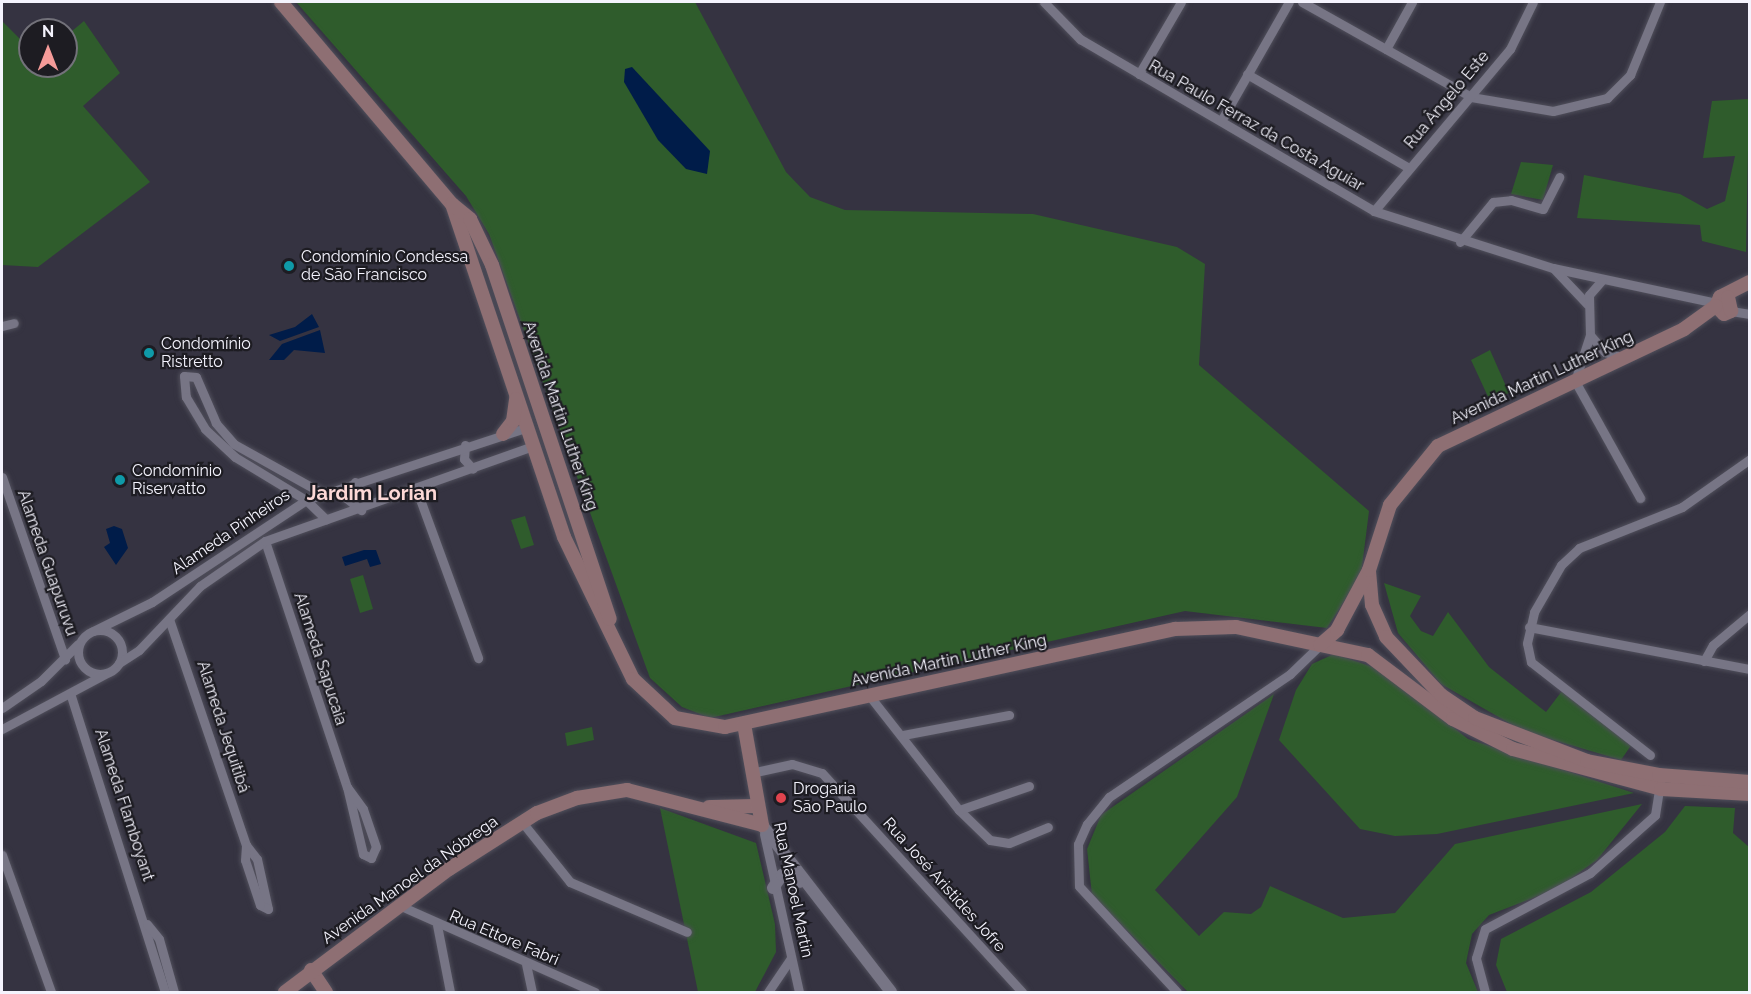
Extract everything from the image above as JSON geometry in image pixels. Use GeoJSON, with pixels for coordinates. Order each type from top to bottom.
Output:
{"type":"FeatureCollection","features":[{"type":"Feature","properties":{"kind":"main road","name":"Avenida Martin Luther King"},"geometry":{"type":"LineString","coordinates":[[280,2],[452,204],[470,219],[489,257],[619,648]]}},
{"type":"Feature","properties":{"kind":"main road","name":"Avenida Martin Luther King"},"geometry":{"type":"LineString","coordinates":[[452,204],[564,537],[633,680],[675,718],[697,726],[744,724],[868,694],[1205,625],[1343,648],[1368,655],[1485,738],[1660,782]]}},
{"type":"Feature","properties":{"kind":"main road"},"geometry":{"type":"LineString","coordinates":[[474,269],[476,253],[489,257]]}},
{"type":"Feature","properties":{"kind":"main road","name":"Avenida Martin Luther King"},"geometry":{"type":"LineString","coordinates":[[1320,645],[1337,630],[1369,570],[1390,505],[1438,446],[1623,358],[1725,305]]}},
{"type":"Feature","properties":{"kind":"main road"},"geometry":{"type":"LineString","coordinates":[[502,434],[515,414],[516,394]]}},
{"type":"Feature","properties":{"kind":"main road"},"geometry":{"type":"LineString","coordinates":[[528,427],[545,428],[534,446]]}},
{"type":"Feature","properties":{"kind":"main road","name":"Avenida Martin Luther King"},"geometry":{"type":"LineString","coordinates":[[1369,570],[1372,605],[1386,637],[1441,695],[1495,728],[1587,761],[1660,782]]}},
{"type":"Feature","properties":{"kind":"main road"},"geometry":{"type":"LineString","coordinates":[[1353,600],[1372,605]]}},
{"type":"Feature","properties":{"kind":"main road"},"geometry":{"type":"LineString","coordinates":[[1337,630],[1343,648]]}},
{"type":"Feature","properties":{"kind":"main road"},"geometry":{"type":"LineString","coordinates":[[1368,655],[1383,649],[1386,637]]}},
{"type":"Feature","properties":{"kind":"main road","name":"Rua Manoel Martin"},"geometry":{"type":"LineString","coordinates":[[744,724],[763,830]]}},
{"type":"Feature","properties":{"kind":"main road"},"geometry":{"type":"LineString","coordinates":[[1660,782],[1749,782]]}},
{"type":"Feature","properties":{"kind":"main road"},"geometry":{"type":"LineString","coordinates":[[1660,782],[1749,794]]}},
{"type":"Feature","properties":{"kind":"main road","name":"Avenida Manoel da Nóbrega"},"geometry":{"type":"LineString","coordinates":[[285,993],[311,970],[403,907],[448,869],[522,822],[577,798],[627,790],[699,806],[730,820],[763,830]]}},
{"type":"Feature","properties":{"kind":"main road","name":"Avenida Manoel da Nóbrega"},"geometry":{"type":"LineString","coordinates":[[699,806],[758,806]]}},
{"type":"Feature","properties":{"kind":"main road"},"geometry":{"type":"LineString","coordinates":[[311,970],[326,993]]}},
{"type":"Feature","properties":{"kind":"street","name":"Rua Paulo Ferraz da Costa Aguiar"},"geometry":{"type":"LineString","coordinates":[[1044,2],[1080,39],[1374,211],[1460,242],[1553,268],[1749,312]]}},
{"type":"Feature","properties":{"kind":"street"},"geometry":{"type":"LineString","coordinates":[[1138,74],[1181,2]]}},
{"type":"Feature","properties":{"kind":"street"},"geometry":{"type":"LineString","coordinates":[[1221,121],[1289,2]]}},
{"type":"Feature","properties":{"kind":"street"},"geometry":{"type":"LineString","coordinates":[[1302,2],[1471,97],[1553,111],[1607,98],[1630,75],[1660,2]]}},
{"type":"Feature","properties":{"kind":"street"},"geometry":{"type":"LineString","coordinates":[[1386,49],[1412,2]]}},
{"type":"Feature","properties":{"kind":"street","name":"Rua Ângelo Este"},"geometry":{"type":"LineString","coordinates":[[1374,211],[1510,50],[1533,2]]}},
{"type":"Feature","properties":{"kind":"street"},"geometry":{"type":"LineString","coordinates":[[1247,74],[1409,168]]}},
{"type":"Feature","properties":{"kind":"street"},"geometry":{"type":"LineString","coordinates":[[1460,242],[1492,202],[1511,200],[1543,209],[1559,177]]}},
{"type":"Feature","properties":{"kind":"street"},"geometry":{"type":"LineString","coordinates":[[1553,268],[1587,304]]}},
{"type":"Feature","properties":{"kind":"street"},"geometry":{"type":"LineString","coordinates":[[1602,280],[1587,304],[1590,335],[1575,381],[1640,498]]}},
{"type":"Feature","properties":{"kind":"street"},"geometry":{"type":"LineString","coordinates":[[2,326],[14,322]]}},
{"type":"Feature","properties":{"kind":"street"},"geometry":{"type":"LineString","coordinates":[[1590,335],[1605,352],[1623,358]]}},
{"type":"Feature","properties":{"kind":"street"},"geometry":{"type":"LineString","coordinates":[[321,493],[241,449],[210,413],[196,377],[187,374],[182,382],[197,418],[235,457],[306,500],[326,519]]}},
{"type":"Feature","properties":{"kind":"street"},"geometry":{"type":"LineString","coordinates":[[197,418],[210,413]]}},
{"type":"Feature","properties":{"kind":"street","name":"Alameda Pinheiros"},"geometry":{"type":"LineString","coordinates":[[93,631],[152,602],[306,500],[357,480],[528,427]]}},
{"type":"Feature","properties":{"kind":"street"},"geometry":{"type":"LineString","coordinates":[[465,446],[464,459],[473,469]]}},
{"type":"Feature","properties":{"kind":"street","name":"Alameda Pinheiros"},"geometry":{"type":"LineString","coordinates":[[119,663],[169,619],[207,580],[265,541],[326,519],[362,510],[417,491],[534,446]]}},
{"type":"Feature","properties":{"kind":"street"},"geometry":{"type":"LineString","coordinates":[[1650,755],[1539,670],[1527,652],[1529,627],[1544,591],[1570,554],[1682,507],[1749,459]]}},
{"type":"Feature","properties":{"kind":"street","name":"Alameda Guapuruvu"},"geometry":{"type":"LineString","coordinates":[[2,477],[65,659]]}},
{"type":"Feature","properties":{"kind":"street"},"geometry":{"type":"LineString","coordinates":[[357,480],[345,497],[362,510]]}},
{"type":"Feature","properties":{"kind":"street"},"geometry":{"type":"LineString","coordinates":[[417,491],[478,658]]}},
{"type":"Feature","properties":{"kind":"street","name":"Alameda Sapucaia"},"geometry":{"type":"LineString","coordinates":[[265,541],[347,787],[363,854],[375,856],[363,809],[347,787]]}},
{"type":"Feature","properties":{"kind":"street"},"geometry":{"type":"LineString","coordinates":[[1704,661],[1713,645],[1749,614]]}},
{"type":"Feature","properties":{"kind":"street","name":"Alameda Jequitibá"},"geometry":{"type":"LineString","coordinates":[[169,619],[246,845],[257,859],[268,909],[260,905],[245,860],[246,845]]}},
{"type":"Feature","properties":{"kind":"street"},"geometry":{"type":"LineString","coordinates":[[1529,627],[1749,669]]}},
{"type":"Feature","properties":{"kind":"street"},"geometry":{"type":"LineString","coordinates":[[2,708],[65,659],[82,639],[93,631],[115,636],[122,649],[119,663],[71,696],[2,729]]}},
{"type":"Feature","properties":{"kind":"street"},"geometry":{"type":"LineString","coordinates":[[82,639],[78,652],[83,665],[108,672]]}},
{"type":"Feature","properties":{"kind":"street"},"geometry":{"type":"LineString","coordinates":[[1177,993],[1088,902],[1079,886],[1078,844],[1096,807],[1290,674],[1320,645]]}},
{"type":"Feature","properties":{"kind":"street"},"geometry":{"type":"LineString","coordinates":[[868,694],[903,735],[959,810],[998,843],[1048,827]]}},
{"type":"Feature","properties":{"kind":"street","name":"Alameda Flamboyant"},"geometry":{"type":"LineString","coordinates":[[71,696],[147,924],[148,945],[165,993]]}},
{"type":"Feature","properties":{"kind":"street"},"geometry":{"type":"LineString","coordinates":[[903,735],[1009,715]]}},
{"type":"Feature","properties":{"kind":"street","name":"Rua José Aristides Jofre"},"geometry":{"type":"LineString","coordinates":[[751,772],[792,764],[822,773],[1022,993]]}},
{"type":"Feature","properties":{"kind":"street"},"geometry":{"type":"LineString","coordinates":[[1485,993],[1476,958],[1485,929],[1590,873],[1655,815],[1660,782]]}},
{"type":"Feature","properties":{"kind":"street"},"geometry":{"type":"LineString","coordinates":[[959,810],[1029,786]]}},
{"type":"Feature","properties":{"kind":"street"},"geometry":{"type":"LineString","coordinates":[[522,822],[570,882],[687,932]]}},
{"type":"Feature","properties":{"kind":"street"},"geometry":{"type":"LineString","coordinates":[[763,830],[801,883],[891,993]]}},
{"type":"Feature","properties":{"kind":"street","name":"Rua Manoel Martin"},"geometry":{"type":"LineString","coordinates":[[763,830],[773,888],[799,993]]}},
{"type":"Feature","properties":{"kind":"street"},"geometry":{"type":"LineString","coordinates":[[2,855],[49,991]]}},
{"type":"Feature","properties":{"kind":"street"},"geometry":{"type":"LineString","coordinates":[[773,888],[782,875],[801,883]]}},
{"type":"Feature","properties":{"kind":"street","name":"Rua Ettore Fabri"},"geometry":{"type":"LineString","coordinates":[[403,907],[436,925],[595,993]]}},
{"type":"Feature","properties":{"kind":"street","name":"Alameda Flamboyant"},"geometry":{"type":"LineString","coordinates":[[147,924],[159,939],[174,993]]}},
{"type":"Feature","properties":{"kind":"street"},"geometry":{"type":"LineString","coordinates":[[436,925],[450,993]]}},
{"type":"Feature","properties":{"kind":"street"},"geometry":{"type":"LineString","coordinates":[[768,993],[791,958]]}},
{"type":"Feature","properties":{"kind":"street"},"geometry":{"type":"LineString","coordinates":[[526,964],[532,993]]}},
{"type":"Feature","properties":{"kind":"green space"},"geometry":{"type":"Polygon","coordinates":[[[296,2],[695,2],[786,172],[810,197],[845,210],[1033,214],[1177,247],[1205,264],[1199,365],[1369,511],[1361,575],[1327,628],[1185,611],[710,718],[682,707],[650,678],[489,234],[466,196],[296,2]]]}},
{"type":"Feature","properties":{"kind":"green space"},"geometry":{"type":"Polygon","coordinates":[[[2,21],[18,37],[18,78],[78,78],[78,26],[84,21],[120,73],[83,106],[150,182],[38,267],[2,265],[2,21]]]}},
{"type":"Feature","properties":{"kind":"green space"},"geometry":{"type":"Polygon","coordinates":[[[1749,99],[1746,252],[1702,241],[1700,225],[1577,218],[1584,175],[1680,194],[1707,209],[1725,201],[1735,156],[1703,158],[1712,101],[1749,99]]]}},
{"type":"Feature","properties":{"kind":"green space"},"geometry":{"type":"Polygon","coordinates":[[[1521,162],[1553,165],[1543,200],[1511,194],[1521,162]]]}},
{"type":"Feature","properties":{"kind":"green space"},"geometry":{"type":"Polygon","coordinates":[[[1490,350],[1509,393],[1490,401],[1471,360],[1490,350]]]}},
{"type":"Feature","properties":{"kind":"green space"},"geometry":{"type":"Polygon","coordinates":[[[525,516],[534,545],[521,549],[511,520],[525,516]]]}},
{"type":"Feature","properties":{"kind":"green space"},"geometry":{"type":"Polygon","coordinates":[[[363,575],[373,609],[360,613],[350,579],[363,575]]]}},
{"type":"Feature","properties":{"kind":"green space"},"geometry":{"type":"Polygon","coordinates":[[[1384,583],[1421,596],[1410,616],[1421,631],[1433,636],[1448,612],[1489,667],[1546,712],[1562,691],[1632,744],[1621,760],[1523,731],[1441,684],[1398,633],[1384,583]]]}},
{"type":"Feature","properties":{"kind":"green space"},"geometry":{"type":"Polygon","coordinates":[[[1334,654],[1382,670],[1468,739],[1634,793],[1437,834],[1395,836],[1360,829],[1279,740],[1296,690],[1312,664],[1334,654]]]}},
{"type":"Feature","properties":{"kind":"green space"},"geometry":{"type":"Polygon","coordinates":[[[1274,694],[1237,797],[1155,890],[1199,936],[1224,912],[1251,914],[1261,907],[1270,886],[1343,918],[1395,913],[1455,844],[1642,804],[1597,860],[1556,889],[1489,915],[1472,934],[1466,963],[1478,992],[1188,992],[1092,895],[1087,849],[1101,815],[1274,694]]]}},
{"type":"Feature","properties":{"kind":"green space"},"geometry":{"type":"Polygon","coordinates":[[[592,727],[594,740],[567,746],[565,733],[592,727]]]}},
{"type":"Feature","properties":{"kind":"green space"},"geometry":{"type":"Polygon","coordinates":[[[1685,806],[1735,808],[1733,833],[1749,847],[1749,992],[1507,992],[1496,965],[1501,939],[1591,892],[1665,832],[1685,806]]]}},
{"type":"Feature","properties":{"kind":"green space"},"geometry":{"type":"Polygon","coordinates":[[[660,808],[756,843],[775,924],[776,952],[755,992],[698,992],[660,808]]]}},
{"type":"Feature","properties":{"kind":"water"},"geometry":{"type":"Polygon","coordinates":[[[632,67],[710,151],[707,174],[686,169],[658,140],[624,82],[625,69],[632,67]]]}},
{"type":"Feature","properties":{"kind":"water"},"geometry":{"type":"Polygon","coordinates":[[[312,314],[319,327],[280,341],[269,335],[295,327],[312,314]]]}},
{"type":"Feature","properties":{"kind":"water"},"geometry":{"type":"Polygon","coordinates":[[[320,330],[325,353],[294,350],[284,360],[269,360],[282,344],[320,330]]]}},
{"type":"Feature","properties":{"kind":"water"},"geometry":{"type":"Polygon","coordinates":[[[114,526],[122,529],[128,548],[116,565],[104,547],[110,543],[106,529],[114,526]]]}},
{"type":"Feature","properties":{"kind":"water"},"geometry":{"type":"Polygon","coordinates":[[[364,550],[376,550],[381,564],[370,567],[367,559],[345,566],[342,557],[364,550]]]}},
{"type":"Feature","properties":{"kind":"place","name":"Condomínio Condessa de São Francisco"},"geometry":{"type":"Point","coordinates":[289,266]}},
{"type":"Feature","properties":{"kind":"place","name":"Condomínio Ristretto"},"geometry":{"type":"Point","coordinates":[149,353]}},
{"type":"Feature","properties":{"kind":"place","name":"Condomínio Riservatto"},"geometry":{"type":"Point","coordinates":[120,480]}},
{"type":"Feature","properties":{"kind":"place","name":"Drogaria São Paulo"},"geometry":{"type":"Point","coordinates":[781,798]}},
{"type":"Feature","properties":{"kind":"district","name":"Jardim Lorian"},"geometry":{"type":"Point","coordinates":[372,493]}}]}
